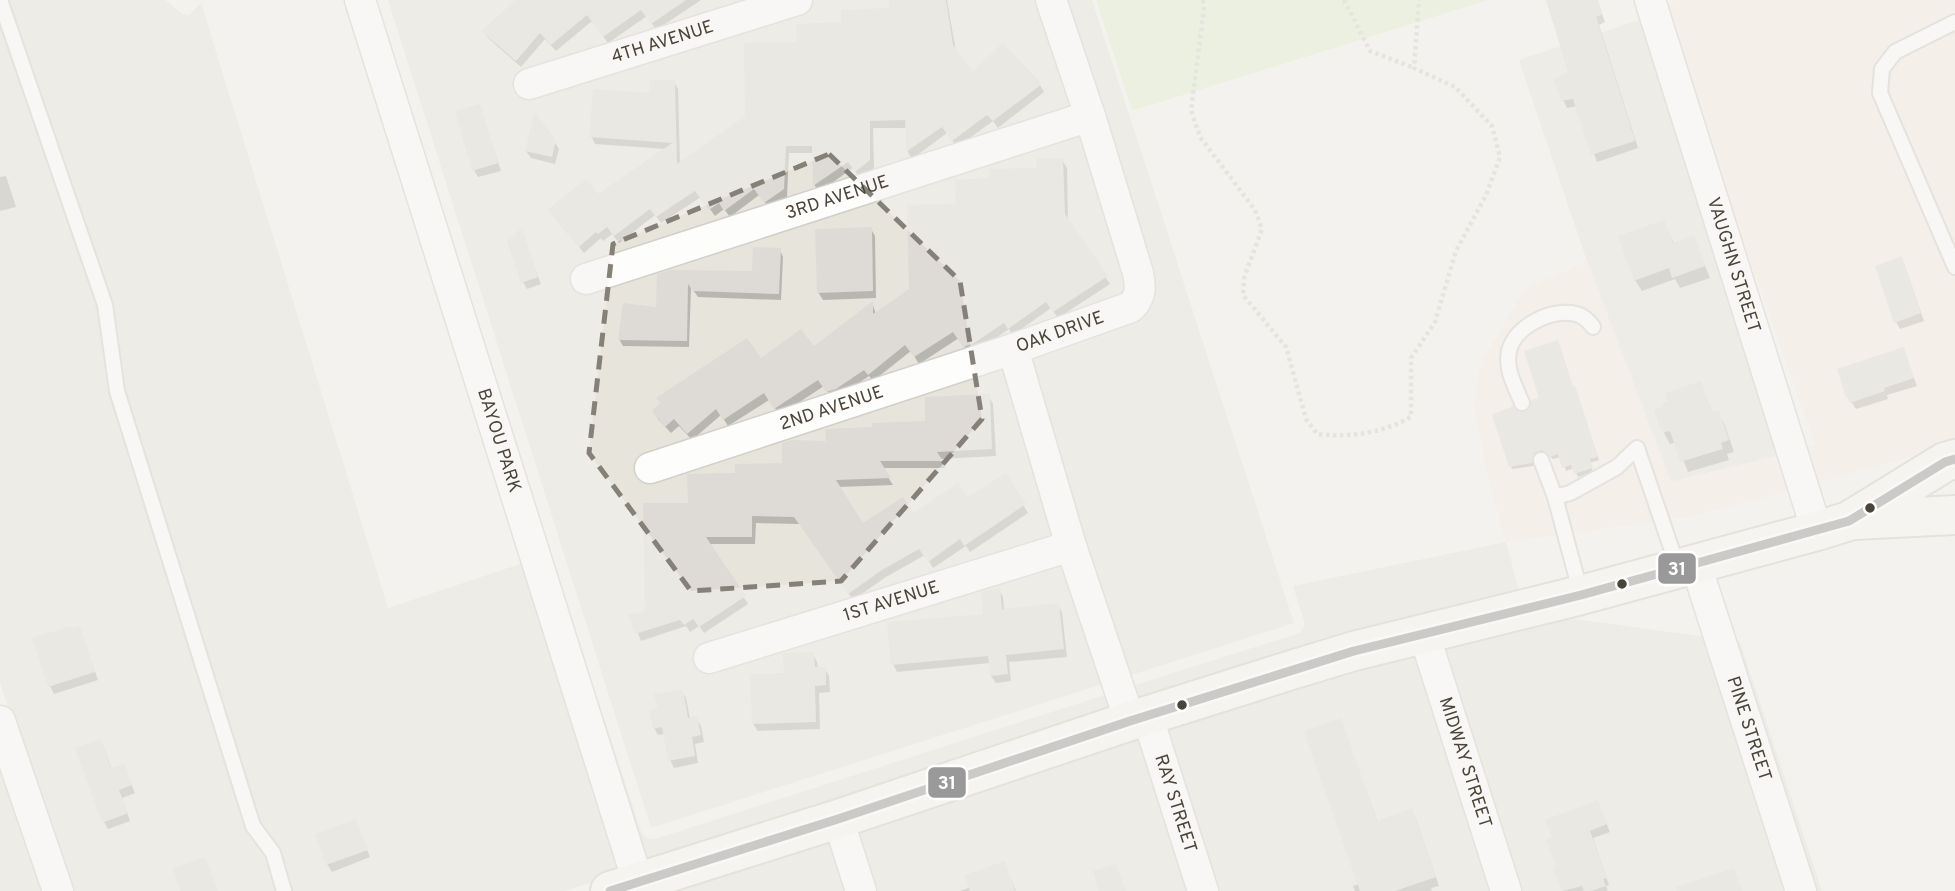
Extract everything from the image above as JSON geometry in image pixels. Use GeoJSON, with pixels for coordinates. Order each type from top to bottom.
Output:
{"type":"FeatureCollection","features":[{"type":"Feature","properties":{"kind":"main road"},"geometry":{"type":"LineString","coordinates":[[1833,526],[1945,462],[1955,459]]}},
{"type":"Feature","properties":{"kind":"main road"},"geometry":{"type":"LineString","coordinates":[[624,886],[838,819],[1138,718],[1285,672],[1833,526],[1955,515]]}},
{"type":"Feature","properties":{"kind":"street","name":"BAYOU PARK"},"geometry":{"type":"LineString","coordinates":[[360,0],[624,886]]}},
{"type":"Feature","properties":{"kind":"street","name":"4TH AVENUE"},"geometry":{"type":"LineString","coordinates":[[529,84],[797,0]]}},
{"type":"Feature","properties":{"kind":"street","name":"OAK DRIVE"},"geometry":{"type":"LineString","coordinates":[[1051,0],[1138,273],[1140,293],[1130,307],[1013,349],[1072,546],[1138,718]]}},
{"type":"Feature","properties":{"kind":"street","name":"VAUGHN STREET"},"geometry":{"type":"LineString","coordinates":[[1650,0],[1833,526]]}},
{"type":"Feature","properties":{"kind":"street","name":"3RD AVENUE"},"geometry":{"type":"LineString","coordinates":[[586,279],[1090,116]]}},
{"type":"Feature","properties":{"kind":"street","name":"2ND AVENUE"},"geometry":{"type":"LineString","coordinates":[[650,468],[1013,349]]}},
{"type":"Feature","properties":{"kind":"street","name":"1ST AVENUE"},"geometry":{"type":"LineString","coordinates":[[709,658],[1072,546]]}},
{"type":"Feature","properties":{"kind":"street","name":"PINE STREET"},"geometry":{"type":"LineString","coordinates":[[1687,567],[1801,891]]}},
{"type":"Feature","properties":{"kind":"street","name":"MIDWAY STREET"},"geometry":{"type":"LineString","coordinates":[[1423,634],[1506,891]]}},
{"type":"Feature","properties":{"kind":"street","name":"RAY STREET"},"geometry":{"type":"LineString","coordinates":[[1138,718],[1203,891]]}},
{"type":"Feature","properties":{"kind":"street"},"geometry":{"type":"LineString","coordinates":[[0,721],[58,891]]}},
{"type":"Feature","properties":{"kind":"street"},"geometry":{"type":"LineString","coordinates":[[838,819],[861,891]]}},
{"type":"Feature","properties":{"kind":"lane"},"geometry":{"type":"LineString","coordinates":[[0,0],[105,305],[117,391],[253,826],[273,853],[284,891]]}},
{"type":"Feature","properties":{"kind":"lane"},"geometry":{"type":"LineString","coordinates":[[1955,22],[1895,52],[1882,69],[1880,93],[1955,267]]}},
{"type":"Feature","properties":{"kind":"lane"},"geometry":{"type":"LineString","coordinates":[[1522,403],[1508,366],[1510,348],[1517,334],[1527,326],[1561,314],[1577,314],[1587,319],[1593,327]]}},
{"type":"Feature","properties":{"kind":"lane"},"geometry":{"type":"LineString","coordinates":[[1555,497],[1570,493],[1617,467],[1637,448],[1687,567]]}},
{"type":"Feature","properties":{"kind":"lane"},"geometry":{"type":"LineString","coordinates":[[1541,460],[1555,497],[1581,595]]}},
{"type":"Feature","properties":{"kind":"path"},"geometry":{"type":"LineString","coordinates":[[1203,0],[1205,8],[1191,110],[1200,137],[1255,210],[1262,229],[1244,278],[1243,295],[1286,347],[1306,419],[1317,435],[1343,437],[1395,426],[1411,416],[1411,358],[1435,322],[1456,251],[1486,195],[1500,157],[1492,125],[1455,87],[1370,51],[1344,0]]}},
{"type":"Feature","properties":{"kind":"path"},"geometry":{"type":"LineString","coordinates":[[1414,68],[1419,0]]}},
{"type":"Feature","properties":{"kind":"highlighted area"},"geometry":{"type":"Polygon","coordinates":[[[829,154],[960,281],[982,419],[841,581],[691,591],[589,453],[613,244],[829,154]]]}},
{"type":"Feature","properties":{"kind":"shaded area"},"geometry":{"type":"Polygon","coordinates":[[[0,0],[165,0],[183,14],[189,15],[201,3],[388,608],[550,554],[642,834],[648,839],[655,839],[1108,694],[1113,711],[833,806],[564,891],[70,891],[0,683],[0,0]]]}},
{"type":"Feature","properties":{"kind":"shaded area"},"geometry":{"type":"Polygon","coordinates":[[[388,0],[1092,0],[1294,623],[651,828],[388,0]]]}},
{"type":"Feature","properties":{"kind":"shaded area"},"geometry":{"type":"Polygon","coordinates":[[[1633,0],[1636,0],[1780,455],[1671,482],[1587,261],[1519,60],[1639,20],[1633,0]]]}},
{"type":"Feature","properties":{"kind":"shaded area"},"geometry":{"type":"Polygon","coordinates":[[[1676,0],[1955,0],[1955,445],[1815,483],[1804,449],[1815,445],[1729,201],[1665,4],[1676,0]]]}},
{"type":"Feature","properties":{"kind":"shaded area"},"geometry":{"type":"Polygon","coordinates":[[[1587,261],[1671,482],[1780,455],[1791,490],[1688,517],[1506,542],[1489,482],[1474,407],[1480,365],[1524,290],[1587,261]]]}},
{"type":"Feature","properties":{"kind":"shaded area"},"geometry":{"type":"Polygon","coordinates":[[[1506,542],[1520,595],[1137,704],[1132,686],[1300,633],[1305,624],[1293,586],[1506,542]]]}},
{"type":"Feature","properties":{"kind":"shaded area"},"geometry":{"type":"Polygon","coordinates":[[[1553,616],[1706,637],[1788,891],[1519,891],[1440,644],[1553,616]]]}},
{"type":"Feature","properties":{"kind":"shaded area"},"geometry":{"type":"Polygon","coordinates":[[[1733,641],[1740,641],[1822,891],[1814,891],[1733,641]]]}},
{"type":"Feature","properties":{"kind":"shaded area"},"geometry":{"type":"Polygon","coordinates":[[[1416,650],[1493,891],[1216,891],[1163,725],[1416,650]]]}},
{"type":"Feature","properties":{"kind":"shaded area"},"geometry":{"type":"Polygon","coordinates":[[[1139,733],[1190,891],[874,891],[854,829],[1139,733]]]}},
{"type":"Feature","properties":{"kind":"shaded area"},"geometry":{"type":"Polygon","coordinates":[[[0,761],[44,891],[0,891],[0,761]]]}},
{"type":"Feature","properties":{"kind":"shaded area"},"geometry":{"type":"Polygon","coordinates":[[[830,837],[847,891],[659,891],[830,837]]]}},
{"type":"Feature","properties":{"kind":"green space"},"geometry":{"type":"Polygon","coordinates":[[[1096,0],[1488,0],[1132,111],[1096,0]]]}},
{"type":"Feature","properties":{"kind":"building"},"geometry":{"type":"Polygon","coordinates":[[[516,0],[686,0],[651,24],[641,10],[603,37],[587,15],[551,45],[540,33],[516,61],[481,31],[516,0]]]}},
{"type":"Feature","properties":{"kind":"building"},"geometry":{"type":"Polygon","coordinates":[[[889,0],[946,0],[953,45],[973,71],[1003,43],[1042,84],[993,121],[987,115],[952,141],[942,127],[906,152],[905,120],[870,121],[870,160],[855,172],[848,162],[813,186],[812,146],[786,146],[784,189],[764,203],[754,189],[724,211],[719,203],[709,210],[695,191],[656,217],[650,209],[614,236],[607,227],[598,234],[596,232],[579,247],[547,210],[586,179],[598,194],[672,143],[589,137],[593,89],[650,93],[649,80],[675,80],[677,164],[745,116],[744,43],[797,42],[796,24],[841,22],[841,10],[889,8],[889,0]]]}},
{"type":"Feature","properties":{"kind":"building"},"geometry":{"type":"Polygon","coordinates":[[[1546,0],[1598,0],[1603,14],[1596,17],[1635,140],[1632,142],[1591,155],[1573,99],[1561,101],[1554,79],[1568,72],[1546,0]]]}},
{"type":"Feature","properties":{"kind":"building"},"geometry":{"type":"Polygon","coordinates":[[[480,104],[498,163],[472,171],[455,111],[480,104]]]}},
{"type":"Feature","properties":{"kind":"building"},"geometry":{"type":"Polygon","coordinates":[[[534,112],[556,140],[552,157],[525,151],[534,112]]]}},
{"type":"Feature","properties":{"kind":"building"},"geometry":{"type":"Polygon","coordinates":[[[1063,158],[1065,214],[1108,276],[1053,312],[1046,302],[1008,329],[1004,323],[974,343],[963,347],[953,332],[914,357],[905,345],[868,375],[864,370],[836,389],[826,392],[818,380],[774,409],[764,393],[723,420],[716,409],[687,434],[674,419],[665,427],[652,411],[660,403],[656,398],[747,338],[761,358],[801,329],[814,346],[873,301],[873,314],[909,289],[907,205],[956,204],[955,180],[989,178],[989,169],[1037,168],[1036,159],[1063,158]]]}},
{"type":"Feature","properties":{"kind":"building"},"geometry":{"type":"Polygon","coordinates":[[[1664,220],[1673,243],[1694,235],[1705,266],[1672,278],[1669,268],[1634,281],[1618,236],[1664,220]]]}},
{"type":"Feature","properties":{"kind":"building"},"geometry":{"type":"Polygon","coordinates":[[[872,227],[873,291],[817,293],[815,229],[872,227]]]}},
{"type":"Feature","properties":{"kind":"building"},"geometry":{"type":"Polygon","coordinates":[[[522,228],[538,277],[521,283],[507,241],[522,228]]]}},
{"type":"Feature","properties":{"kind":"building"},"geometry":{"type":"Polygon","coordinates":[[[753,247],[781,248],[779,294],[693,291],[688,284],[687,341],[618,340],[623,303],[656,307],[657,274],[670,270],[752,271],[753,247]]]}},
{"type":"Feature","properties":{"kind":"building"},"geometry":{"type":"Polygon","coordinates":[[[1902,256],[1921,313],[1894,323],[1875,266],[1902,256]]]}},
{"type":"Feature","properties":{"kind":"building"},"geometry":{"type":"Polygon","coordinates":[[[1558,340],[1598,457],[1590,459],[1593,468],[1574,474],[1571,465],[1562,468],[1558,454],[1550,457],[1542,450],[1534,453],[1532,463],[1509,467],[1492,415],[1513,406],[1520,412],[1529,409],[1531,400],[1539,398],[1524,351],[1558,340]]]}},
{"type":"Feature","properties":{"kind":"building"},"geometry":{"type":"Polygon","coordinates":[[[1904,347],[1914,378],[1850,403],[1837,369],[1904,347]]]}},
{"type":"Feature","properties":{"kind":"building"},"geometry":{"type":"Polygon","coordinates":[[[1701,381],[1712,412],[1719,410],[1729,440],[1721,443],[1723,449],[1680,462],[1670,431],[1662,433],[1654,410],[1668,402],[1665,393],[1701,381]]]}},
{"type":"Feature","properties":{"kind":"building"},"geometry":{"type":"Polygon","coordinates":[[[990,394],[992,449],[937,452],[943,461],[880,461],[891,478],[836,480],[863,523],[903,497],[914,513],[958,483],[968,497],[1006,473],[1026,504],[964,546],[960,539],[928,562],[919,549],[848,594],[794,517],[752,516],[752,537],[706,537],[746,596],[699,627],[693,619],[684,625],[680,620],[635,634],[628,614],[645,612],[643,503],[688,503],[687,474],[735,473],[735,464],[782,463],[782,443],[792,440],[826,441],[825,429],[872,427],[872,423],[925,421],[925,397],[990,394]]]}},
{"type":"Feature","properties":{"kind":"building"},"geometry":{"type":"Polygon","coordinates":[[[1000,588],[1002,609],[1059,603],[1064,649],[1006,655],[1008,674],[990,676],[988,656],[891,665],[887,622],[983,614],[981,592],[1000,588]]]}},
{"type":"Feature","properties":{"kind":"building"},"geometry":{"type":"Polygon","coordinates":[[[71,626],[80,626],[95,672],[48,687],[32,638],[71,626]]]}},
{"type":"Feature","properties":{"kind":"building"},"geometry":{"type":"Polygon","coordinates":[[[814,652],[815,667],[826,667],[826,685],[815,686],[816,722],[752,724],[750,674],[784,673],[783,653],[814,652]]]}},
{"type":"Feature","properties":{"kind":"building"},"geometry":{"type":"Polygon","coordinates":[[[683,689],[688,718],[697,716],[701,735],[692,737],[695,756],[668,761],[662,727],[653,729],[649,710],[658,708],[654,694],[683,689]]]}},
{"type":"Feature","properties":{"kind":"building"},"geometry":{"type":"Polygon","coordinates":[[[1341,718],[1377,821],[1412,808],[1436,877],[1395,891],[1360,891],[1304,731],[1341,718]]]}},
{"type":"Feature","properties":{"kind":"building"},"geometry":{"type":"Polygon","coordinates":[[[101,739],[111,768],[125,764],[132,785],[119,790],[128,813],[102,823],[75,748],[101,739]]]}},
{"type":"Feature","properties":{"kind":"building"},"geometry":{"type":"Polygon","coordinates":[[[1598,800],[1607,824],[1590,831],[1607,878],[1603,879],[1606,886],[1591,891],[1584,891],[1582,886],[1562,891],[1546,839],[1552,837],[1545,820],[1598,800]]]}},
{"type":"Feature","properties":{"kind":"building"},"geometry":{"type":"Polygon","coordinates":[[[356,819],[368,850],[326,865],[315,834],[356,819]]]}},
{"type":"Feature","properties":{"kind":"building"},"geometry":{"type":"Polygon","coordinates":[[[205,857],[218,891],[180,891],[173,868],[205,857]]]}},
{"type":"Feature","properties":{"kind":"building"},"geometry":{"type":"Polygon","coordinates":[[[1005,861],[1015,891],[970,891],[965,875],[1005,861]]]}},
{"type":"Feature","properties":{"kind":"building"},"geometry":{"type":"Polygon","coordinates":[[[1116,864],[1126,891],[1099,891],[1093,871],[1116,864]]]}},
{"type":"Feature","properties":{"kind":"building"},"geometry":{"type":"Polygon","coordinates":[[[1734,868],[1742,891],[1677,891],[1676,887],[1734,868]]]}},
{"type":"Feature","properties":{"kind":"transit line","name":"31"},"geometry":{"type":"LineString","coordinates":[[610,891],[838,819],[1130,721],[1354,651],[1581,595],[1849,521],[1945,462],[1955,459]]}}]}
